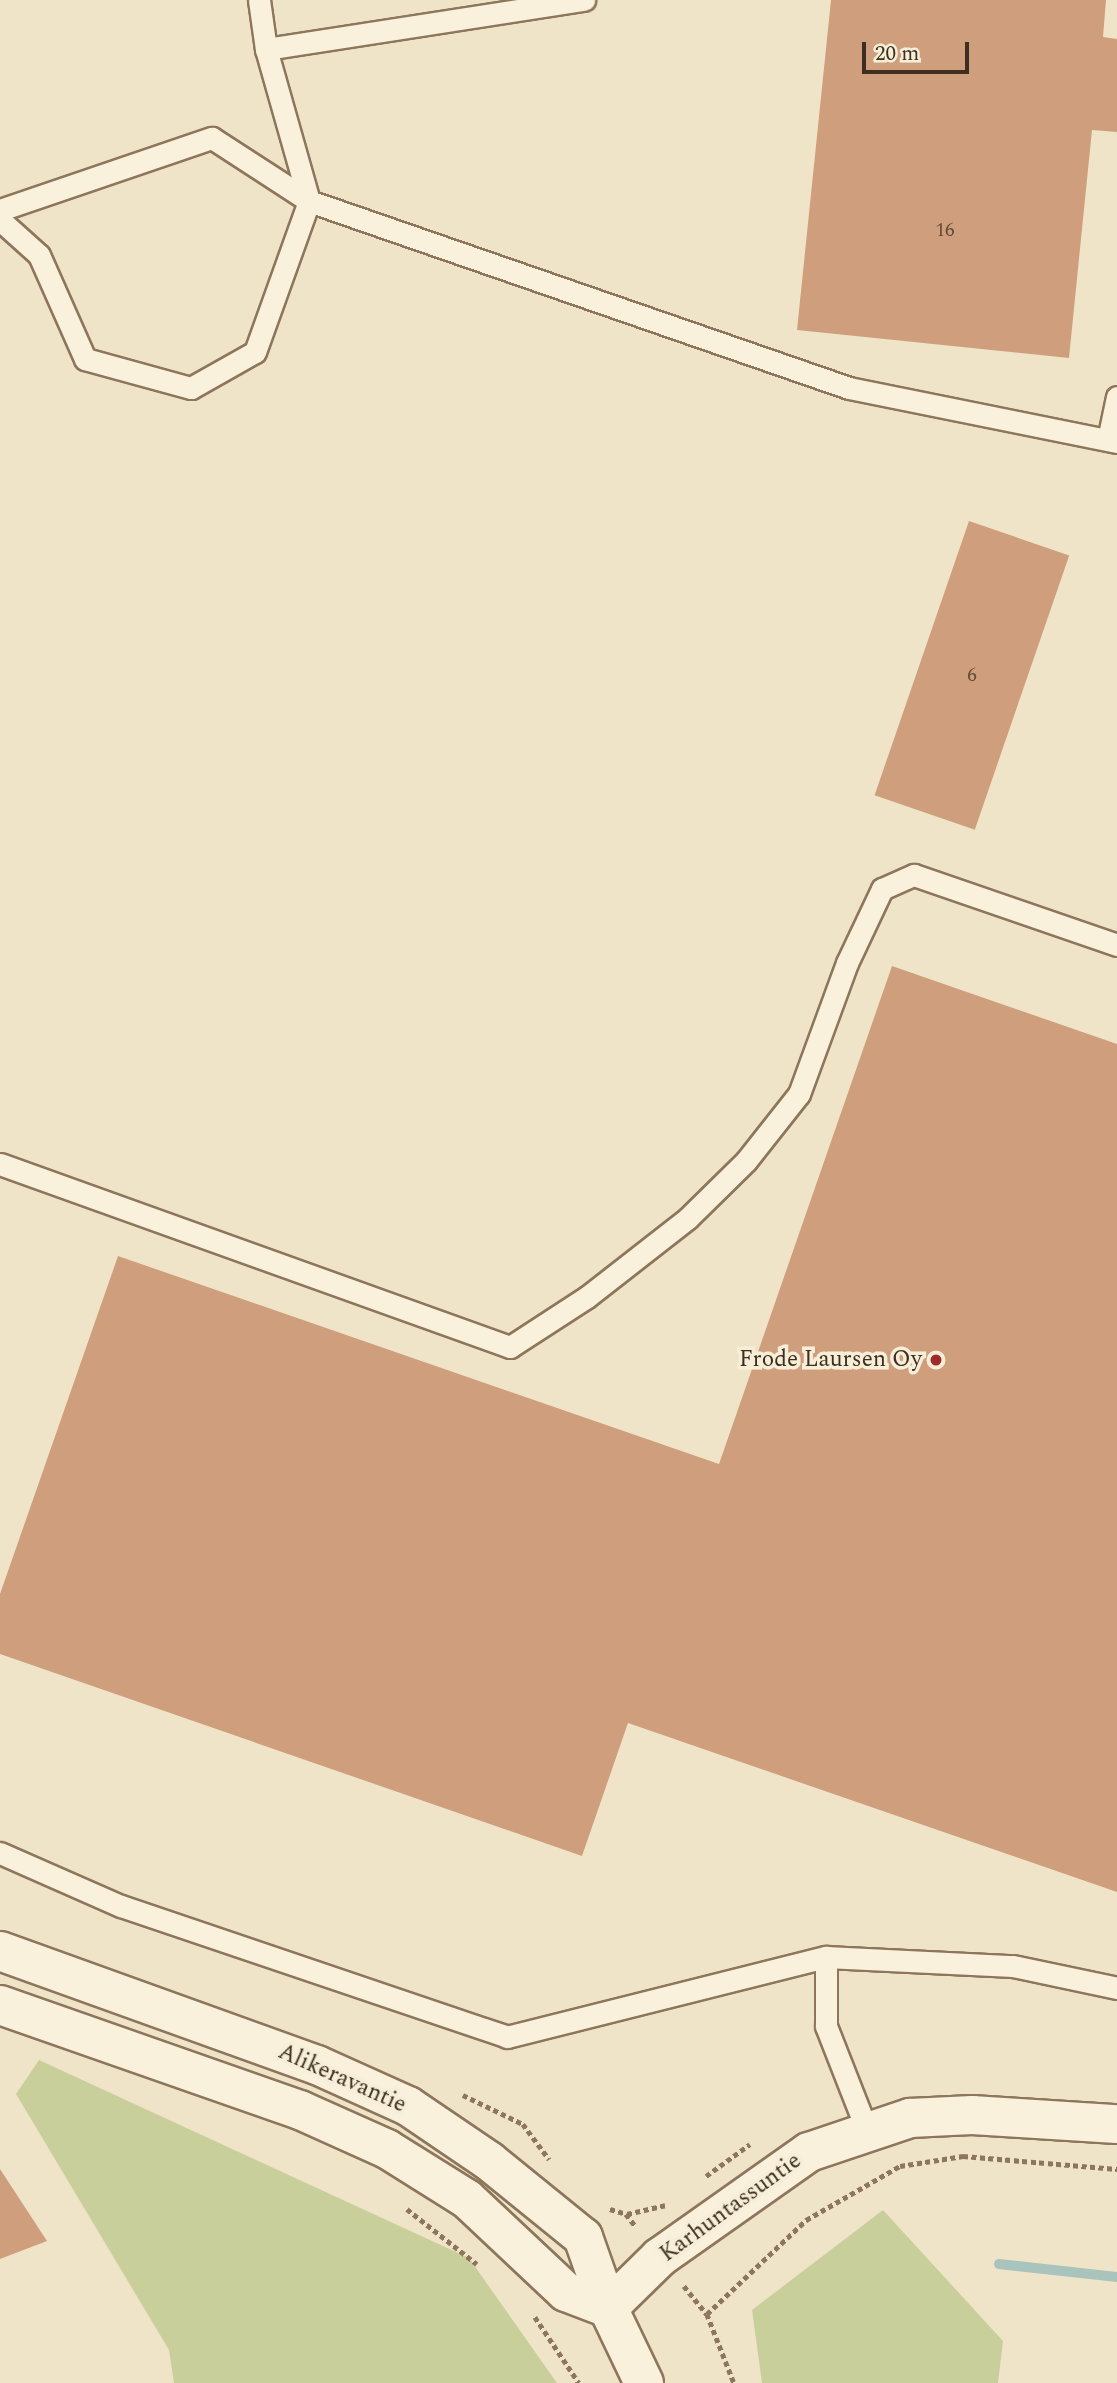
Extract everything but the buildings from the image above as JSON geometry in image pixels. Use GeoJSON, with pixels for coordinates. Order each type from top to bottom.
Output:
{"type":"FeatureCollection","features":[{"type":"Feature","properties":{"kind":"street","name":"Alikeravantie"},"geometry":{"type":"LineString","coordinates":[[0,1951],[317,2065],[408,2106],[489,2161],[583,2237],[608,2308],[644,2383]]}},
{"type":"Feature","properties":{"kind":"street","name":"Alikeravantie"},"geometry":{"type":"LineString","coordinates":[[0,2005],[300,2110],[387,2149],[467,2199],[566,2292],[608,2308]]}},
{"type":"Feature","properties":{"kind":"street","name":"Karhuntassuntie"},"geometry":{"type":"LineString","coordinates":[[608,2308],[660,2257],[770,2175],[866,2129],[910,2118],[972,2115],[1117,2124]]}},
{"type":"Feature","properties":{"kind":"lane"},"geometry":{"type":"LineString","coordinates":[[0,220],[39,255],[85,359],[191,388],[255,352],[309,201],[266,49],[259,0]]}},
{"type":"Feature","properties":{"kind":"lane"},"geometry":{"type":"LineString","coordinates":[[266,49],[584,0]]}},
{"type":"Feature","properties":{"kind":"lane"},"geometry":{"type":"LineString","coordinates":[[0,210],[212,138],[309,201],[849,388],[1113,441],[1117,397]]}},
{"type":"Feature","properties":{"kind":"lane"},"geometry":{"type":"LineString","coordinates":[[0,1164],[510,1347],[587,1297],[688,1218],[746,1161],[799,1094],[846,963],[882,888],[914,875],[1117,945]]}},
{"type":"Feature","properties":{"kind":"lane"},"geometry":{"type":"LineString","coordinates":[[0,1853],[121,1906],[507,2036],[826,1957],[1013,1966],[1117,1988]]}},
{"type":"Feature","properties":{"kind":"lane"},"geometry":{"type":"LineString","coordinates":[[826,1957],[826,2026],[866,2129]]}},
{"type":"Feature","properties":{"kind":"path"},"geometry":{"type":"LineString","coordinates":[[695,2187],[721,2161],[755,2141]]}},
{"type":"Feature","properties":{"kind":"path"},"geometry":{"type":"LineString","coordinates":[[734,2383],[707,2314],[806,2220],[853,2188],[900,2166],[963,2157],[1117,2169]]}},
{"type":"Feature","properties":{"kind":"path"},"geometry":{"type":"LineString","coordinates":[[626,2214],[675,2201]]}},
{"type":"Feature","properties":{"kind":"path"},"geometry":{"type":"LineString","coordinates":[[400,2204],[480,2266]]}},
{"type":"Feature","properties":{"kind":"path"},"geometry":{"type":"LineString","coordinates":[[530,2310],[579,2383]]}},
{"type":"Feature","properties":{"kind":"green space"},"geometry":{"type":"Polygon","coordinates":[[[39,2060],[469,2258],[557,2383],[174,2383],[169,2350],[16,2094],[39,2060]]]}},
{"type":"Feature","properties":{"kind":"green space"},"geometry":{"type":"Polygon","coordinates":[[[883,2210],[1003,2341],[998,2383],[762,2383],[752,2310],[883,2210]]]}},
{"type":"Feature","properties":{"kind":"waterway"},"geometry":{"type":"LineString","coordinates":[[999,2264],[1117,2277]]}},
{"type":"Feature","properties":{"kind":"place","name":"Frode Laursen Oy"},"geometry":{"type":"Point","coordinates":[936,1360]}}]}
